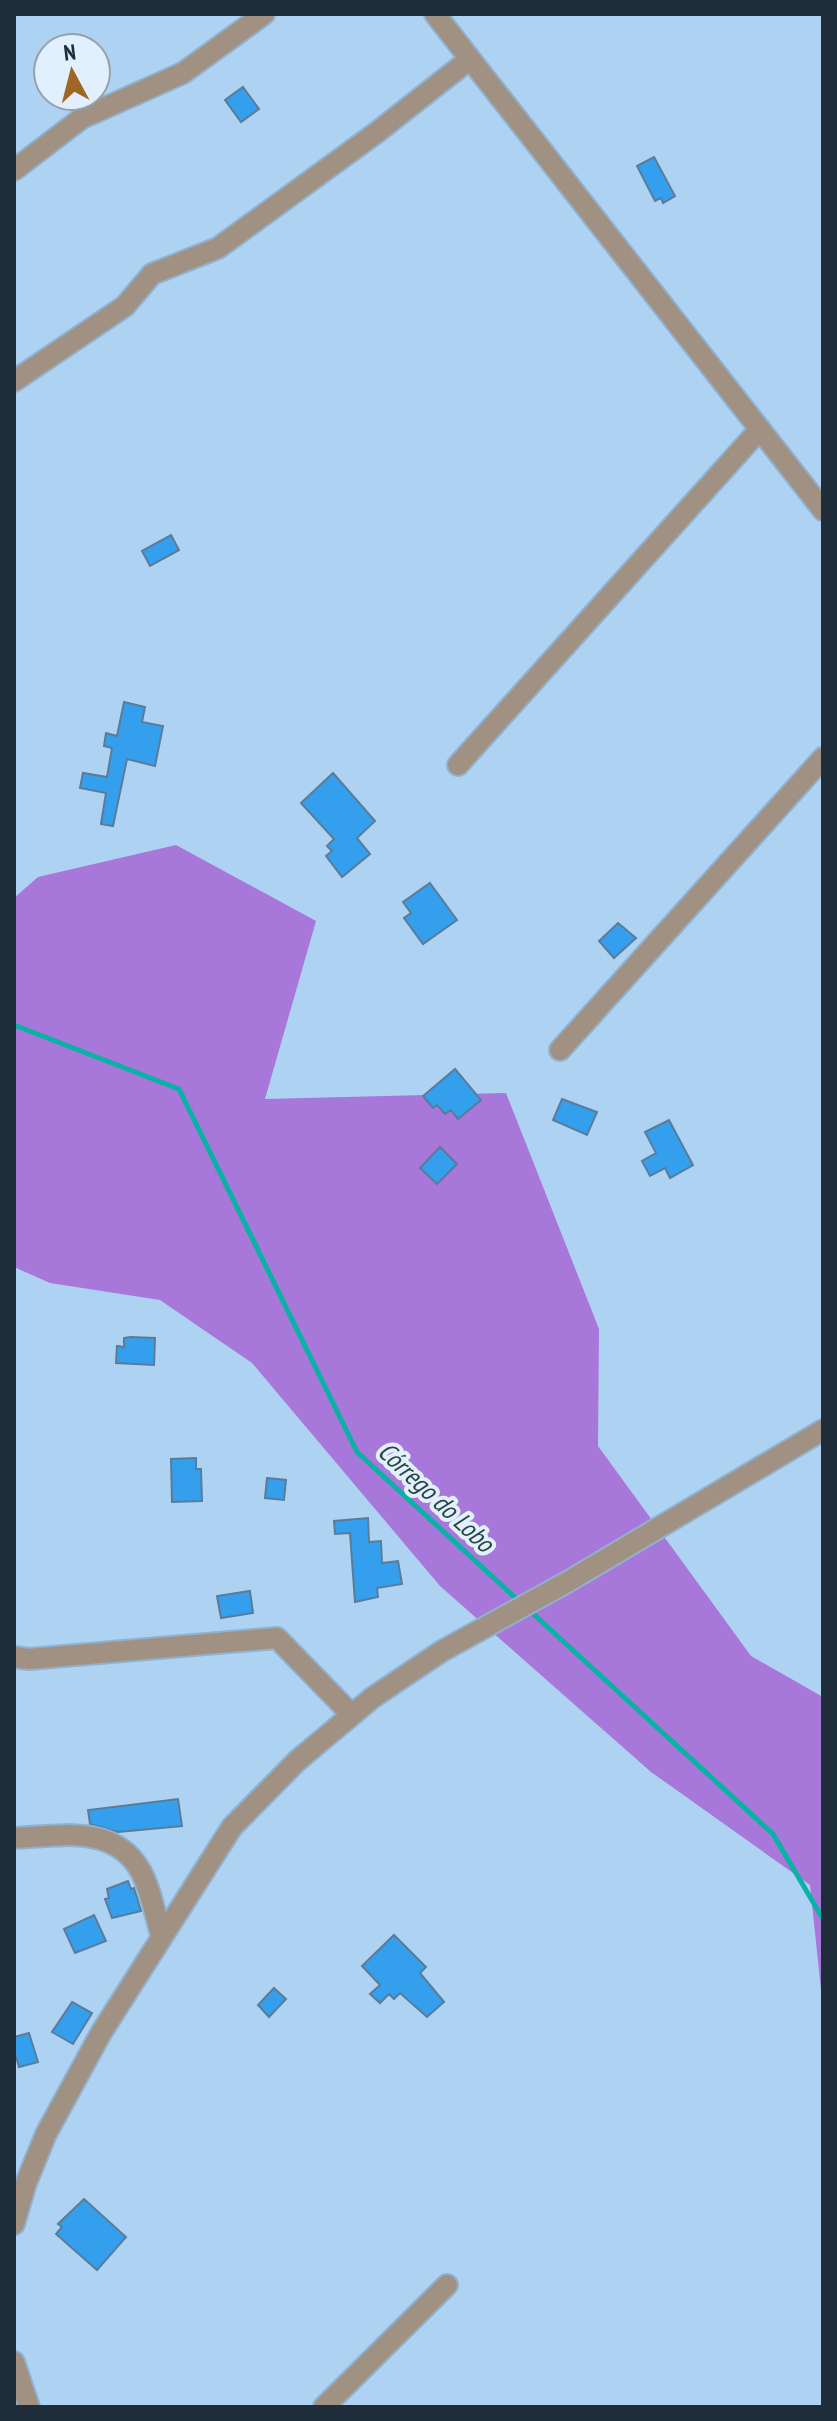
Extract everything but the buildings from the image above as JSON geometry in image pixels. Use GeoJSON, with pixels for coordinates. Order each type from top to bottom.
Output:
{"type":"FeatureCollection","features":[{"type":"Feature","properties":{"kind":"street"},"geometry":{"type":"LineString","coordinates":[[14,170],[82,118],[183,73],[264,14]]}},
{"type":"Feature","properties":{"kind":"street"},"geometry":{"type":"LineString","coordinates":[[435,14],[823,510]]}},
{"type":"Feature","properties":{"kind":"street"},"geometry":{"type":"LineString","coordinates":[[14,381],[125,306],[152,274],[218,248],[376,133],[470,59]]}},
{"type":"Feature","properties":{"kind":"street"},"geometry":{"type":"LineString","coordinates":[[458,765],[760,429]]}},
{"type":"Feature","properties":{"kind":"street"},"geometry":{"type":"LineString","coordinates":[[560,1050],[823,758]]}},
{"type":"Feature","properties":{"kind":"street"},"geometry":{"type":"LineString","coordinates":[[14,2224],[26,2183],[46,2134],[101,2033],[232,1827],[297,1761],[372,1698],[442,1651],[569,1581],[823,1430]]}},
{"type":"Feature","properties":{"kind":"street"},"geometry":{"type":"LineString","coordinates":[[14,1657],[29,1659],[277,1638],[352,1715]]}},
{"type":"Feature","properties":{"kind":"street"},"geometry":{"type":"LineString","coordinates":[[14,1838],[83,1834],[120,1846],[140,1870],[162,1937]]}},
{"type":"Feature","properties":{"kind":"street"},"geometry":{"type":"LineString","coordinates":[[324,2407],[447,2285]]}},
{"type":"Feature","properties":{"kind":"street"},"geometry":{"type":"LineString","coordinates":[[14,2362],[29,2407]]}},
{"type":"Feature","properties":{"kind":"shaded area"},"geometry":{"type":"Polygon","coordinates":[[[176,845],[316,921],[265,1099],[506,1093],[599,1329],[598,1446],[751,1656],[823,1697],[823,2009],[810,1885],[651,1772],[440,1586],[252,1363],[160,1300],[50,1283],[14,1267],[14,898],[38,877],[176,845]]]}},
{"type":"Feature","properties":{"kind":"waterway","name":"Córrego do Lobo"},"geometry":{"type":"LineString","coordinates":[[14,1025],[179,1089],[357,1452],[521,1603]]}},
{"type":"Feature","properties":{"kind":"waterway","name":"Córrego do Lobo"},"geometry":{"type":"LineString","coordinates":[[528,1609],[773,1834],[823,1919]]}}]}
